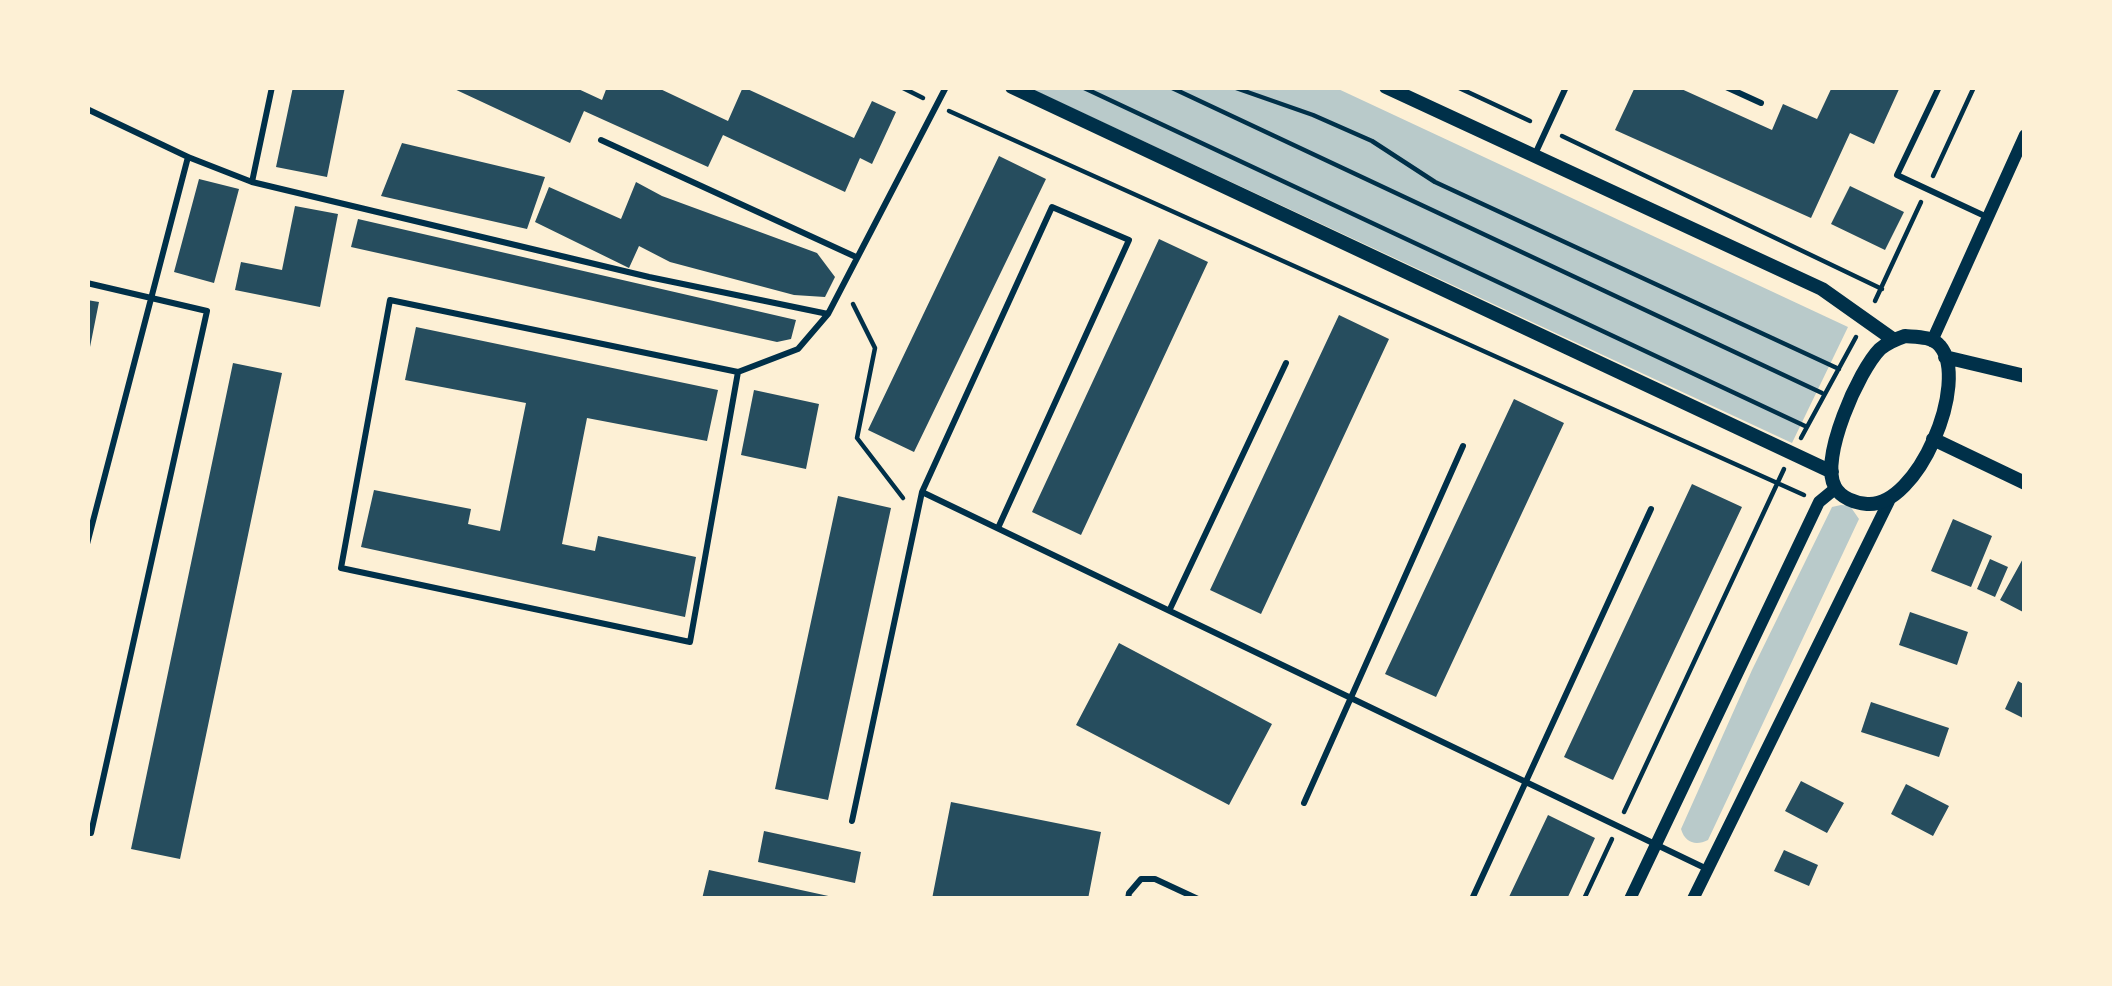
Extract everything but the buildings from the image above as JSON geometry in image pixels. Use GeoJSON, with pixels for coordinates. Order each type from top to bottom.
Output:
{"type":"FeatureCollection","features":[{"type":"Feature","properties":{"kind":"street"},"geometry":{"type":"LineString","coordinates":[[1012,87],[1832,472]]}},
{"type":"Feature","properties":{"kind":"street"},"geometry":{"type":"LineString","coordinates":[[1386,87],[1822,289],[1894,340]]}},
{"type":"Feature","properties":{"kind":"street"},"geometry":{"type":"LineString","coordinates":[[1932,341],[2025,135]]}},
{"type":"Feature","properties":{"kind":"street"},"geometry":{"type":"LineString","coordinates":[[1694,899],[1889,501],[1917,472],[1933,440],[1946,402],[1945,357],[1932,341],[1905,336],[1880,350],[1853,394],[1835,444],[1832,472],[1836,488],[1847,498],[1874,505],[1889,501]]}},
{"type":"Feature","properties":{"kind":"street"},"geometry":{"type":"LineString","coordinates":[[1945,357],[2025,376]]}},
{"type":"Feature","properties":{"kind":"street"},"geometry":{"type":"LineString","coordinates":[[1933,440],[2025,483]]}},
{"type":"Feature","properties":{"kind":"street"},"geometry":{"type":"LineString","coordinates":[[1630,899],[1819,502],[1836,488]]}},
{"type":"Feature","properties":{"kind":"lane"},"geometry":{"type":"LineString","coordinates":[[252,182],[272,87]]}},
{"type":"Feature","properties":{"kind":"lane"},"geometry":{"type":"LineString","coordinates":[[738,372],[690,642],[341,568],[391,300],[738,372],[798,349],[828,314],[946,87]]}},
{"type":"Feature","properties":{"kind":"lane"},"geometry":{"type":"LineString","coordinates":[[1534,155],[1566,87]]}},
{"type":"Feature","properties":{"kind":"lane"},"geometry":{"type":"LineString","coordinates":[[1726,87],[1762,103]]}},
{"type":"Feature","properties":{"kind":"lane"},"geometry":{"type":"LineString","coordinates":[[1940,87],[1898,175],[1987,217]]}},
{"type":"Feature","properties":{"kind":"lane"},"geometry":{"type":"LineString","coordinates":[[87,109],[252,182],[649,277],[828,314]]}},
{"type":"Feature","properties":{"kind":"lane"},"geometry":{"type":"LineString","coordinates":[[601,140],[856,256]]}},
{"type":"Feature","properties":{"kind":"lane"},"geometry":{"type":"LineString","coordinates":[[87,544],[188,157]]}},
{"type":"Feature","properties":{"kind":"lane"},"geometry":{"type":"LineString","coordinates":[[852,821],[922,492],[1052,207],[1130,240],[998,528]]}},
{"type":"Feature","properties":{"kind":"lane"},"geometry":{"type":"LineString","coordinates":[[87,283],[207,311],[91,833]]}},
{"type":"Feature","properties":{"kind":"lane"},"geometry":{"type":"LineString","coordinates":[[1169,611],[1286,363]]}},
{"type":"Feature","properties":{"kind":"lane"},"geometry":{"type":"LineString","coordinates":[[1304,802],[1463,446]]}},
{"type":"Feature","properties":{"kind":"lane"},"geometry":{"type":"LineString","coordinates":[[922,492],[1707,869]]}},
{"type":"Feature","properties":{"kind":"lane"},"geometry":{"type":"LineString","coordinates":[[1472,899],[1651,509]]}},
{"type":"Feature","properties":{"kind":"lane"},"geometry":{"type":"LineString","coordinates":[[1128,899],[1142,879],[1155,879],[1198,899]]}},
{"type":"Feature","properties":{"kind":"path"},"geometry":{"type":"LineString","coordinates":[[901,87],[1819,502]]}},
{"type":"Feature","properties":{"kind":"path"},"geometry":{"type":"LineString","coordinates":[[1082,87],[1807,427]]}},
{"type":"Feature","properties":{"kind":"path"},"geometry":{"type":"LineString","coordinates":[[1171,87],[1825,394]]}},
{"type":"Feature","properties":{"kind":"path"},"geometry":{"type":"LineString","coordinates":[[1233,87],[1372,141],[1435,182],[1839,369]]}},
{"type":"Feature","properties":{"kind":"path"},"geometry":{"type":"LineString","coordinates":[[1457,87],[1882,289],[1777,483],[1584,899]]}},
{"type":"Feature","properties":{"kind":"path"},"geometry":{"type":"LineString","coordinates":[[843,283],[875,348],[857,438],[916,515]]}},
{"type":"Feature","properties":{"kind":"shaded area"},"geometry":{"type":"Polygon","coordinates":[[[1027,87],[1334,87],[1848,327],[1792,443],[1027,87]]]}},
{"type":"Feature","properties":{"kind":"shaded area"},"geometry":{"type":"Polygon","coordinates":[[[1850,506],[1859,519],[1708,840],[1692,842],[1681,829],[1832,507],[1850,506]]]}}]}
